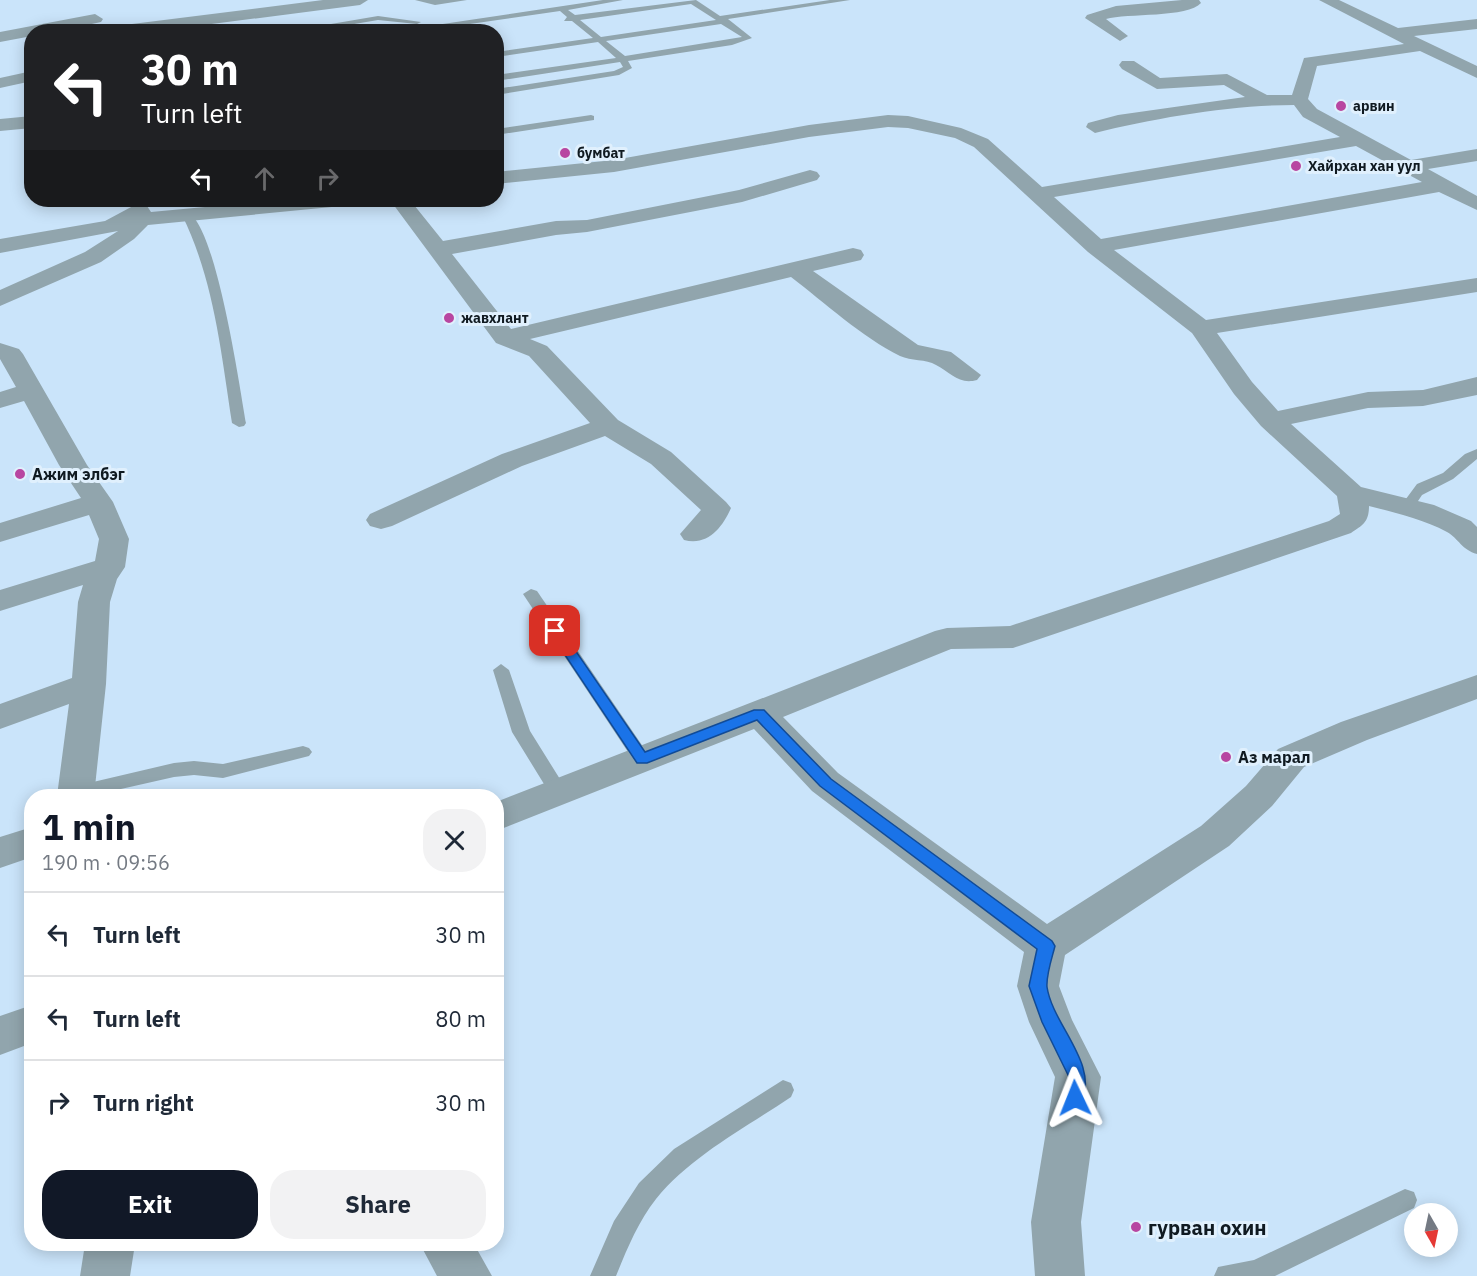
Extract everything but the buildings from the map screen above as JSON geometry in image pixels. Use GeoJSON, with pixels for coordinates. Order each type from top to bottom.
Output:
{"type":"FeatureCollection","features":[{"type":"Feature","properties":{"kind":"street"},"geometry":{"type":"LineString","coordinates":[[97,0],[98,24]]}},
{"type":"Feature","properties":{"kind":"street"},"geometry":{"type":"LineString","coordinates":[[171,24],[360,0]]}},
{"type":"Feature","properties":{"kind":"street"},"geometry":{"type":"LineString","coordinates":[[1120,36],[1093,18],[1116,11],[1188,6],[1193,3],[1190,0]]}},
{"type":"Feature","properties":{"kind":"street"},"geometry":{"type":"LineString","coordinates":[[1327,0],[1477,73]]}},
{"type":"Feature","properties":{"kind":"street"},"geometry":{"type":"LineString","coordinates":[[1396,33],[1477,24]]}},
{"type":"Feature","properties":{"kind":"street"},"geometry":{"type":"LineString","coordinates":[[0,37],[24,34]]}},
{"type":"Feature","properties":{"kind":"street"},"geometry":{"type":"LineString","coordinates":[[1299,100],[1310,63],[1422,46]]}},
{"type":"Feature","properties":{"kind":"street"},"geometry":{"type":"LineString","coordinates":[[1209,64],[1227,79],[1263,100]]}},
{"type":"Feature","properties":{"kind":"street"},"geometry":{"type":"LineString","coordinates":[[1128,65],[1157,84],[1227,79]]}},
{"type":"Feature","properties":{"kind":"street"},"geometry":{"type":"LineString","coordinates":[[0,82],[24,78]]}},
{"type":"Feature","properties":{"kind":"street"},"geometry":{"type":"LineString","coordinates":[[1095,127],[1118,121],[1263,100],[1299,100],[1310,112],[1477,204]]}},
{"type":"Feature","properties":{"kind":"street"},"geometry":{"type":"LineString","coordinates":[[504,177],[614,166],[809,131],[888,121],[908,122],[961,134],[981,143],[1096,248],[1201,328],[1243,388],[1271,420],[1351,493],[1424,511],[1460,527],[1474,538]]}},
{"type":"Feature","properties":{"kind":"street"},"geometry":{"type":"LineString","coordinates":[[0,125],[24,123]]}},
{"type":"Feature","properties":{"kind":"street"},"geometry":{"type":"LineString","coordinates":[[1037,194],[1358,140]]}},
{"type":"Feature","properties":{"kind":"street"},"geometry":{"type":"LineString","coordinates":[[1407,167],[1477,155]]}},
{"type":"Feature","properties":{"kind":"street"},"geometry":{"type":"LineString","coordinates":[[440,252],[449,246],[556,228],[587,226],[742,196],[810,176]]}},
{"type":"Feature","properties":{"kind":"street"},"geometry":{"type":"LineString","coordinates":[[1096,248],[1443,185]]}},
{"type":"Feature","properties":{"kind":"street"},"geometry":{"type":"LineString","coordinates":[[0,246],[111,226],[144,209],[187,215],[270,207]]}},
{"type":"Feature","properties":{"kind":"street"},"geometry":{"type":"LineString","coordinates":[[405,207],[440,252],[439,255],[505,338],[538,351],[609,426],[661,458],[716,508],[711,519],[694,534]]}},
{"type":"Feature","properties":{"kind":"street"},"geometry":{"type":"LineString","coordinates":[[0,299],[99,256],[127,237],[144,209]]}},
{"type":"Feature","properties":{"kind":"street"},"geometry":{"type":"LineString","coordinates":[[505,338],[853,255]]}},
{"type":"Feature","properties":{"kind":"street"},"geometry":{"type":"LineString","coordinates":[[794,268],[860,318],[910,351],[942,357],[968,375]]}},
{"type":"Feature","properties":{"kind":"street"},"geometry":{"type":"LineString","coordinates":[[1201,328],[1477,285]]}},
{"type":"Feature","properties":{"kind":"street"},"geometry":{"type":"LineString","coordinates":[[0,351],[10,354],[73,465],[98,502],[114,539],[109,567],[101,579],[94,602],[89,684],[77,789]]}},
{"type":"Feature","properties":{"kind":"street"},"geometry":{"type":"LineString","coordinates":[[1271,420],[1368,400],[1423,398],[1470,389],[1477,385]]}},
{"type":"Feature","properties":{"kind":"street"},"geometry":{"type":"LineString","coordinates":[[0,400],[31,391]]}},
{"type":"Feature","properties":{"kind":"street"},"geometry":{"type":"LineString","coordinates":[[381,520],[512,460],[609,426]]}},
{"type":"Feature","properties":{"kind":"street"},"geometry":{"type":"LineString","coordinates":[[504,814],[947,639],[1013,637],[1340,527],[1354,518],[1355,507],[1351,493]]}},
{"type":"Feature","properties":{"kind":"street"},"geometry":{"type":"LineString","coordinates":[[0,533],[98,502]]}},
{"type":"Feature","properties":{"kind":"street"},"geometry":{"type":"LineString","coordinates":[[0,601],[109,567]]}},
{"type":"Feature","properties":{"kind":"street"},"geometry":{"type":"LineString","coordinates":[[0,717],[89,684]]}},
{"type":"Feature","properties":{"kind":"street"},"geometry":{"type":"LineString","coordinates":[[1060,1276],[1056,1222],[1078,1077],[1051,1022],[1038,986],[1046,946],[1215,836],[1259,796],[1291,758],[1354,731],[1477,686]]}},
{"type":"Feature","properties":{"kind":"street"},"geometry":{"type":"LineString","coordinates":[[759,713],[825,782],[1046,946]]}},
{"type":"Feature","properties":{"kind":"street"},"geometry":{"type":"LineString","coordinates":[[0,853],[24,844]]}},
{"type":"Feature","properties":{"kind":"street"},"geometry":{"type":"LineString","coordinates":[[0,1036],[24,1026]]}},
{"type":"Feature","properties":{"kind":"street"},"geometry":{"type":"LineString","coordinates":[[105,1276],[109,1251]]}},
{"type":"Feature","properties":{"kind":"street"},"geometry":{"type":"LineString","coordinates":[[450,1251],[467,1276]]}},
{"type":"Feature","properties":{"kind":"lane"},"geometry":{"type":"LineString","coordinates":[[419,0],[435,3],[464,0]]}},
{"type":"Feature","properties":{"kind":"lane"},"geometry":{"type":"LineString","coordinates":[[467,24],[619,0]]}},
{"type":"Feature","properties":{"kind":"lane"},"geometry":{"type":"LineString","coordinates":[[645,23],[719,17],[846,0]]}},
{"type":"Feature","properties":{"kind":"lane"},"geometry":{"type":"LineString","coordinates":[[504,77],[746,39],[747,36],[692,1],[562,20]]}},
{"type":"Feature","properties":{"kind":"lane"},"geometry":{"type":"LineString","coordinates":[[504,91],[616,73],[628,68],[623,59],[561,8]]}},
{"type":"Feature","properties":{"kind":"lane"},"geometry":{"type":"LineString","coordinates":[[504,54],[600,40],[719,17]]}},
{"type":"Feature","properties":{"kind":"lane"},"geometry":{"type":"LineString","coordinates":[[339,24],[378,18],[410,24]]}},
{"type":"Feature","properties":{"kind":"lane"},"geometry":{"type":"LineString","coordinates":[[589,31],[600,29]]}},
{"type":"Feature","properties":{"kind":"lane"},"geometry":{"type":"LineString","coordinates":[[727,32],[739,30]]}},
{"type":"Feature","properties":{"kind":"lane"},"geometry":{"type":"LineString","coordinates":[[600,51],[623,48]]}},
{"type":"Feature","properties":{"kind":"lane"},"geometry":{"type":"LineString","coordinates":[[504,131],[591,118]]}},
{"type":"Feature","properties":{"kind":"lane"},"geometry":{"type":"LineString","coordinates":[[187,215],[196,230],[211,273],[239,423]]}},
{"type":"Feature","properties":{"kind":"lane"},"geometry":{"type":"LineString","coordinates":[[1407,507],[1412,494],[1419,488],[1455,471],[1463,460],[1477,453]]}},
{"type":"Feature","properties":{"kind":"lane"},"geometry":{"type":"LineString","coordinates":[[531,594],[642,759]]}},
{"type":"Feature","properties":{"kind":"lane"},"geometry":{"type":"LineString","coordinates":[[501,670],[521,732],[559,792]]}},
{"type":"Feature","properties":{"kind":"lane"},"geometry":{"type":"LineString","coordinates":[[100,789],[174,770],[194,768],[223,771],[303,752]]}},
{"type":"Feature","properties":{"kind":"lane"},"geometry":{"type":"LineString","coordinates":[[603,1276],[623,1229],[648,1191],[682,1157],[783,1090]]}},
{"type":"Feature","properties":{"kind":"lane"},"geometry":{"type":"LineString","coordinates":[[1227,1276],[1256,1272],[1405,1200]]}},
{"type":"Feature","properties":{"kind":"place","name":"арвин"},"geometry":{"type":"Point","coordinates":[1341,106]}},
{"type":"Feature","properties":{"kind":"place","name":"бумбат"},"geometry":{"type":"Point","coordinates":[565,153]}},
{"type":"Feature","properties":{"kind":"place","name":"Хайрхан хан уул"},"geometry":{"type":"Point","coordinates":[1296,166]}},
{"type":"Feature","properties":{"kind":"place","name":"жавхлант"},"geometry":{"type":"Point","coordinates":[449,318]}},
{"type":"Feature","properties":{"kind":"place","name":"Ажим элбэг"},"geometry":{"type":"Point","coordinates":[20,474]}},
{"type":"Feature","properties":{"kind":"place","name":"Аз марал"},"geometry":{"type":"Point","coordinates":[1226,757]}},
{"type":"Feature","properties":{"kind":"place","name":"гурван охин"},"geometry":{"type":"Point","coordinates":[1136,1227]}},
{"type":"Feature","properties":{"kind":"route"},"geometry":{"type":"LineString","coordinates":[[555,631],[642,759],[759,713],[825,782],[1046,946],[1038,986],[1051,1022],[1078,1077],[1075,1098]]}}]}
